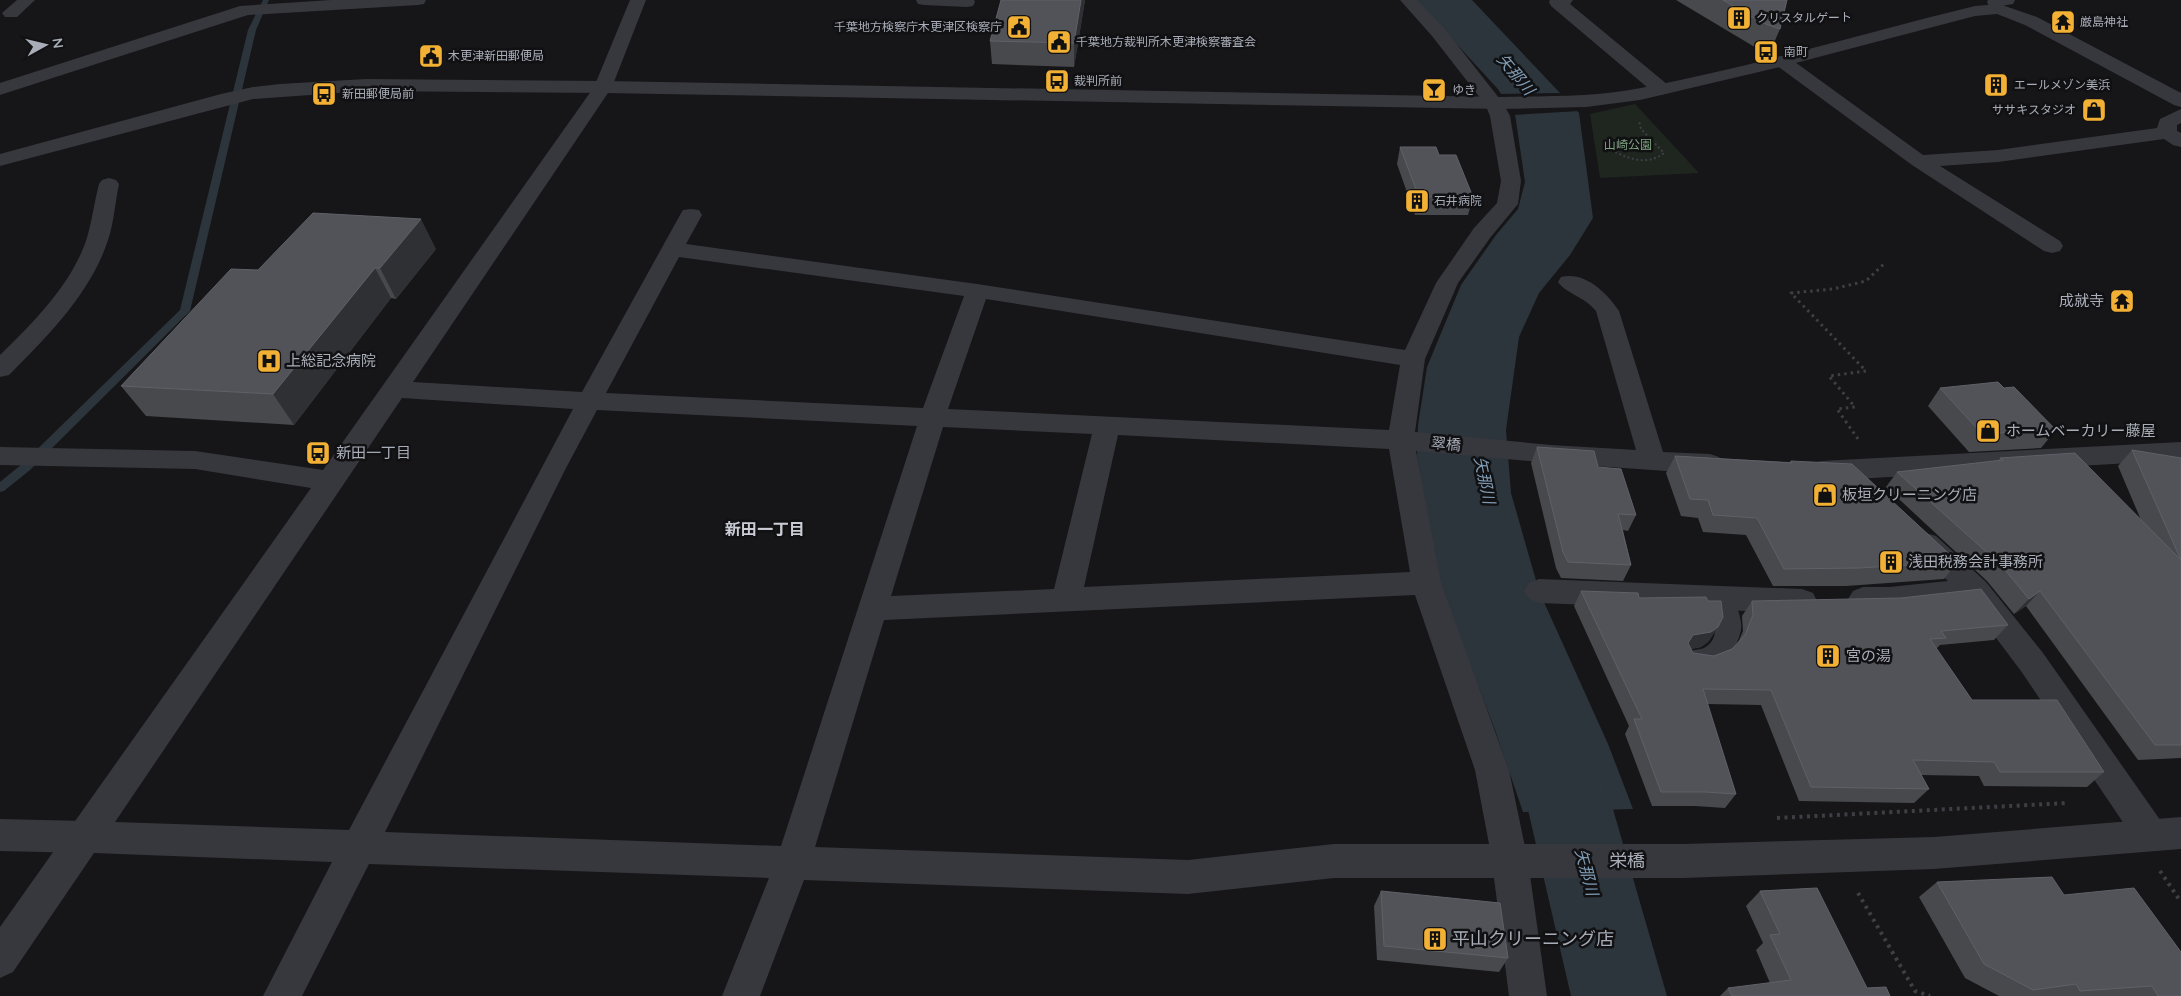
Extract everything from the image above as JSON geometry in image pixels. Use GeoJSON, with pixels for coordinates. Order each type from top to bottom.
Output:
{"type":"FeatureCollection","features":[{"type":"Feature","properties":{"kind":"street"},"geometry":{"type":"LineString","coordinates":[[11,13],[27,0]]}},
{"type":"Feature","properties":{"kind":"street"},"geometry":{"type":"LineString","coordinates":[[0,89],[246,10],[418,0]]}},
{"type":"Feature","properties":{"kind":"street"},"geometry":{"type":"LineString","coordinates":[[0,959],[603,86],[638,0]]}},
{"type":"Feature","properties":{"kind":"street"},"geometry":{"type":"LineString","coordinates":[[924,0],[966,2]]}},
{"type":"Feature","properties":{"kind":"street"},"geometry":{"type":"LineString","coordinates":[[1408,0],[1438,32],[1498,103],[1511,181],[1507,204],[1482,233],[1447,283],[1414,358],[1401,440],[1426,583],[1492,770],[1510,861],[1528,996]]}},
{"type":"Feature","properties":{"kind":"street"},"geometry":{"type":"LineString","coordinates":[[1559,1],[1661,89]]}},
{"type":"Feature","properties":{"kind":"street"},"geometry":{"type":"LineString","coordinates":[[0,160],[253,93],[314,87],[366,85],[603,86],[1498,103],[1586,101],[1640,94],[1976,11],[1998,3],[2181,101]]}},
{"type":"Feature","properties":{"kind":"street"},"geometry":{"type":"LineString","coordinates":[[1782,60],[1919,161],[2052,246]]}},
{"type":"Feature","properties":{"kind":"street"},"geometry":{"type":"LineString","coordinates":[[1919,161],[1998,156],[2174,138],[2167,123],[2181,115]]}},
{"type":"Feature","properties":{"kind":"street"},"geometry":{"type":"LineString","coordinates":[[0,369],[32,337],[70,292],[94,247],[109,184]]}},
{"type":"Feature","properties":{"kind":"street"},"geometry":{"type":"LineString","coordinates":[[282,996],[553,468],[691,215]]}},
{"type":"Feature","properties":{"kind":"street"},"geometry":{"type":"LineString","coordinates":[[672,249],[977,290],[1414,358]]}},
{"type":"Feature","properties":{"kind":"street"},"geometry":{"type":"LineString","coordinates":[[1569,282],[1589,290],[1602,303],[1614,322],[1616,341],[1652,460]]}},
{"type":"Feature","properties":{"kind":"street"},"geometry":{"type":"LineString","coordinates":[[741,996],[793,862],[933,417],[977,290]]}},
{"type":"Feature","properties":{"kind":"street","name":"翠橋"},"geometry":{"type":"LineString","coordinates":[[394,389],[589,401],[1401,440],[1551,454],[1731,465]]}},
{"type":"Feature","properties":{"kind":"street"},"geometry":{"type":"LineString","coordinates":[[1066,600],[1107,426]]}},
{"type":"Feature","properties":{"kind":"street"},"geometry":{"type":"LineString","coordinates":[[1800,470],[1830,472],[1847,470],[1876,483],[2181,451]]}},
{"type":"Feature","properties":{"kind":"street"},"geometry":{"type":"LineString","coordinates":[[2150,453],[2181,461]]}},
{"type":"Feature","properties":{"kind":"street"},"geometry":{"type":"LineString","coordinates":[[4,459],[65,457],[195,460],[331,481]]}},
{"type":"Feature","properties":{"kind":"street"},"geometry":{"type":"LineString","coordinates":[[1904,523],[1976,590],[2166,834]]}},
{"type":"Feature","properties":{"kind":"street"},"geometry":{"type":"LineString","coordinates":[[873,610],[1426,583]]}},
{"type":"Feature","properties":{"kind":"street"},"geometry":{"type":"LineString","coordinates":[[1539,591],[1785,601],[1889,599],[1976,590]]}},
{"type":"Feature","properties":{"kind":"street","name":"栄橋"},"geometry":{"type":"LineString","coordinates":[[0,835],[360,846],[1188,877],[1334,861],[1683,861],[1934,853],[2166,834]]}},
{"type":"Feature","properties":{"kind":"lane"},"geometry":{"type":"LineString","coordinates":[[1693,659],[1708,659],[1721,648],[1729,628],[1722,599]]}},
{"type":"Feature","properties":{"kind":"path"},"geometry":{"type":"LineString","coordinates":[[1611,150],[1627,157],[1646,161],[1656,160],[1664,153],[1641,129],[1636,117]]}},
{"type":"Feature","properties":{"kind":"path"},"geometry":{"type":"LineString","coordinates":[[1876,483],[1837,409],[1855,406],[1829,376],[1866,371],[1791,293],[1833,288],[1866,281],[1886,262]]}},
{"type":"Feature","properties":{"kind":"path"},"geometry":{"type":"LineString","coordinates":[[1776,818],[2074,803]]}},
{"type":"Feature","properties":{"kind":"path"},"geometry":{"type":"LineString","coordinates":[[1836,856],[1916,993],[1930,996]]}},
{"type":"Feature","properties":{"kind":"green space","name":"山崎公園"},"geometry":{"type":"Polygon","coordinates":[[[1635,104],[1699,173],[1600,178],[1590,114],[1635,104]]]}},
{"type":"Feature","properties":{"kind":"water"},"geometry":{"type":"Polygon","coordinates":[[[1416,0],[1472,0],[1579,113],[1593,218],[1570,255],[1539,293],[1519,337],[1506,430],[1511,493],[1539,591],[1608,744],[1633,809],[1523,812],[1495,730],[1439,583],[1417,456],[1418,425],[1427,367],[1461,285],[1496,235],[1518,209],[1525,182],[1515,114],[1497,88],[1416,0]]]}},
{"type":"Feature","properties":{"kind":"pier"},"geometry":{"type":"Polygon","coordinates":[[[1563,93],[1580,111],[1513,115],[1500,94],[1563,93]]]}},
{"type":"Feature","properties":{"kind":"building"},"geometry":{"type":"Polygon","coordinates":[[[1001,0],[1081,0],[1074,43],[990,41],[1001,0]]]}},
{"type":"Feature","properties":{"kind":"building"},"geometry":{"type":"Polygon","coordinates":[[[1723,0],[1787,0],[1780,29],[1763,23],[1723,0]]]}},
{"type":"Feature","properties":{"kind":"building"},"geometry":{"type":"Polygon","coordinates":[[[1400,147],[1436,147],[1439,155],[1456,155],[1473,197],[1419,197],[1400,147]]]}},
{"type":"Feature","properties":{"kind":"building"},"geometry":{"type":"Polygon","coordinates":[[[313,213],[421,219],[380,268],[375,268],[273,394],[121,386],[231,269],[258,270],[313,213]]]}},
{"type":"Feature","properties":{"kind":"building"},"geometry":{"type":"Polygon","coordinates":[[[1998,382],[2004,388],[2014,387],[2056,430],[1982,434],[1940,388],[1998,382]]]}},
{"type":"Feature","properties":{"kind":"building"},"geometry":{"type":"Polygon","coordinates":[[[1537,447],[1594,451],[1598,467],[1621,469],[1636,515],[1618,514],[1631,565],[1568,562],[1563,552],[1537,447]]]}},
{"type":"Feature","properties":{"kind":"building"},"geometry":{"type":"Polygon","coordinates":[[[2132,450],[2181,458],[2181,560],[2132,450]]]}},
{"type":"Feature","properties":{"kind":"building"},"geometry":{"type":"Polygon","coordinates":[[[2075,453],[2181,560],[2181,745],[2155,745],[2040,591],[2029,599],[2001,565],[1897,472],[2003,460],[2000,458],[2075,453]]]}},
{"type":"Feature","properties":{"kind":"building"},"geometry":{"type":"Polygon","coordinates":[[[1675,456],[1792,463],[1791,461],[1852,464],[1958,562],[1859,568],[1784,569],[1757,518],[1713,515],[1708,500],[1690,499],[1675,456]]]}},
{"type":"Feature","properties":{"kind":"building"},"geometry":{"type":"Polygon","coordinates":[[[1981,589],[2008,625],[1941,631],[1946,638],[1930,639],[1972,700],[2057,700],[2104,772],[2000,772],[1994,762],[1913,760],[1929,789],[1811,787],[1771,690],[1703,689],[1736,794],[1661,792],[1634,719],[1642,719],[1581,591],[1638,593],[1639,598],[1706,597],[1708,601],[1721,601],[1723,617],[1718,627],[1711,632],[1693,635],[1688,643],[1693,653],[1714,656],[1732,649],[1745,635],[1753,615],[1752,601],[1901,598],[1981,589]]]}},
{"type":"Feature","properties":{"kind":"building"},"geometry":{"type":"Polygon","coordinates":[[[2052,877],[2064,895],[2134,888],[2181,952],[2181,996],[2158,996],[2152,986],[2080,991],[2076,984],[2033,990],[1984,964],[1937,882],[2052,877]]]}},
{"type":"Feature","properties":{"kind":"building"},"geometry":{"type":"Polygon","coordinates":[[[1817,888],[1867,988],[1886,987],[1890,996],[1732,996],[1728,988],[1791,980],[1770,935],[1780,934],[1760,891],[1817,888]]]}},
{"type":"Feature","properties":{"kind":"building","name":"平山クリーニング店"},"geometry":{"type":"Polygon","coordinates":[[[1381,891],[1500,903],[1508,958],[1384,946],[1381,891]]]}},
{"type":"Feature","properties":{"kind":"waterway"},"geometry":{"type":"LineString","coordinates":[[0,488],[26,467],[185,311],[252,30],[266,0]]}},
{"type":"Feature","properties":{"kind":"waterway","name":"矢那川"},"geometry":{"type":"LineString","coordinates":[[1547,719],[1619,996]]}},
{"type":"Feature","properties":{"kind":"place","name":"クリスタルゲート"},"geometry":{"type":"Point","coordinates":[1739,18]}},
{"type":"Feature","properties":{"kind":"place","name":"厳島神社"},"geometry":{"type":"Point","coordinates":[2063,22]}},
{"type":"Feature","properties":{"kind":"place","name":"千葉地方検察庁木更津区検察庁"},"geometry":{"type":"Point","coordinates":[1019,27]}},
{"type":"Feature","properties":{"kind":"place","name":"千葉地方裁判所木更津検察審査会"},"geometry":{"type":"Point","coordinates":[1059,42]}},
{"type":"Feature","properties":{"kind":"place","name":"南町"},"geometry":{"type":"Point","coordinates":[1766,52]}},
{"type":"Feature","properties":{"kind":"place","name":"木更津新田郵便局"},"geometry":{"type":"Point","coordinates":[431,56]}},
{"type":"Feature","properties":{"kind":"place","name":"裁判所前"},"geometry":{"type":"Point","coordinates":[1057,81]}},
{"type":"Feature","properties":{"kind":"place","name":"エールメゾン美浜"},"geometry":{"type":"Point","coordinates":[1996,85]}},
{"type":"Feature","properties":{"kind":"place","name":"ゆき"},"geometry":{"type":"Point","coordinates":[1434,90]}},
{"type":"Feature","properties":{"kind":"place","name":"新田郵便局前"},"geometry":{"type":"Point","coordinates":[324,94]}},
{"type":"Feature","properties":{"kind":"place","name":"ササキスタジオ"},"geometry":{"type":"Point","coordinates":[2094,110]}},
{"type":"Feature","properties":{"kind":"place","name":"石井病院"},"geometry":{"type":"Point","coordinates":[1417,201]}},
{"type":"Feature","properties":{"kind":"place","name":"成就寺"},"geometry":{"type":"Point","coordinates":[2122,301]}},
{"type":"Feature","properties":{"kind":"place","name":"上総記念病院"},"geometry":{"type":"Point","coordinates":[269,361]}},
{"type":"Feature","properties":{"kind":"place","name":"ホームベーカリー藤屋"},"geometry":{"type":"Point","coordinates":[1988,431]}},
{"type":"Feature","properties":{"kind":"place","name":"新田一丁目"},"geometry":{"type":"Point","coordinates":[318,453]}},
{"type":"Feature","properties":{"kind":"place","name":"板垣クリーニング店"},"geometry":{"type":"Point","coordinates":[1825,495]}},
{"type":"Feature","properties":{"kind":"place","name":"浅田税務会計事務所"},"geometry":{"type":"Point","coordinates":[1891,562]}},
{"type":"Feature","properties":{"kind":"place","name":"宮の湯"},"geometry":{"type":"Point","coordinates":[1828,656]}},
{"type":"Feature","properties":{"kind":"place","name":"平山クリーニング店"},"geometry":{"type":"Point","coordinates":[1435,939]}},
{"type":"Feature","properties":{"kind":"district","name":"新田一丁目"},"geometry":{"type":"Point","coordinates":[765,529]}}]}
